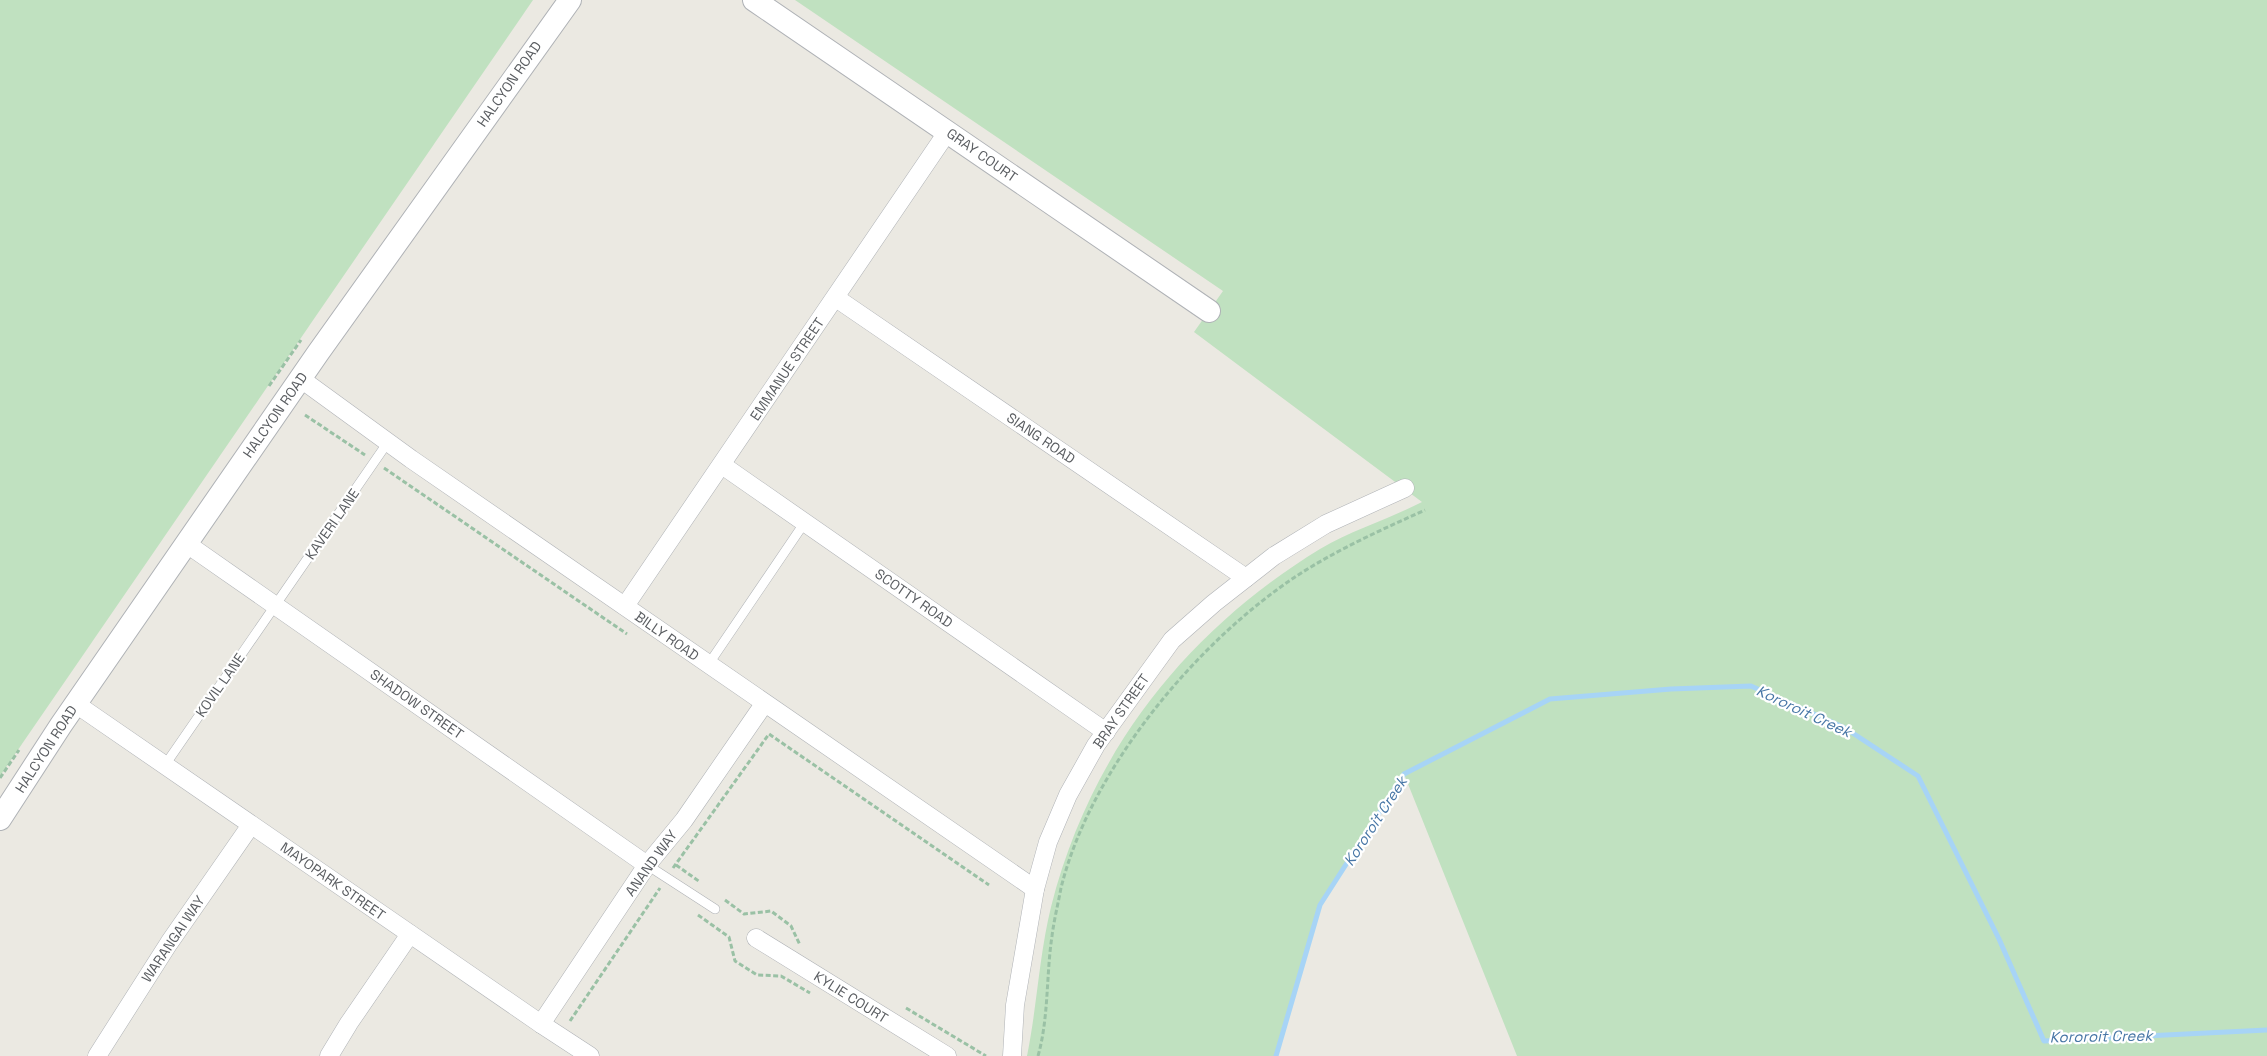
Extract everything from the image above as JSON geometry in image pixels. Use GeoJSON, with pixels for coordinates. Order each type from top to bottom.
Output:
{"type":"FeatureCollection","features":[{"type":"Feature","properties":{"kind":"street","name":"GRAY COURT"},"geometry":{"type":"LineString","coordinates":[[754,0],[1209,311]]}},
{"type":"Feature","properties":{"kind":"street","name":"HALCYON ROAD"},"geometry":{"type":"LineString","coordinates":[[0,819],[186,544],[564,5]]}},
{"type":"Feature","properties":{"kind":"street","name":"EMMANUE STREET"},"geometry":{"type":"LineString","coordinates":[[625,606],[948,132]]}},
{"type":"Feature","properties":{"kind":"street","name":"SIANG ROAD"},"geometry":{"type":"LineString","coordinates":[[836,298],[1246,578]]}},
{"type":"Feature","properties":{"kind":"street","name":"BILLY ROAD"},"geometry":{"type":"LineString","coordinates":[[301,379],[388,442],[764,704],[1035,890]]}},
{"type":"Feature","properties":{"kind":"street","name":"SCOTTY ROAD"},"geometry":{"type":"LineString","coordinates":[[722,465],[1106,732]]}},
{"type":"Feature","properties":{"kind":"street","name":"BRAY STREET"},"geometry":{"type":"LineString","coordinates":[[1012,1056],[1016,1005],[1035,890],[1048,842],[1068,795],[1096,745],[1172,640],[1246,578],[1274,556],[1326,524],[1405,488]]}},
{"type":"Feature","properties":{"kind":"street","name":"SHADOW STREET"},"geometry":{"type":"LineString","coordinates":[[186,544],[647,865]]}},
{"type":"Feature","properties":{"kind":"street","name":"MAYOPARK STREET"},"geometry":{"type":"LineString","coordinates":[[76,704],[541,1024],[567,1050],[590,1056]]}},
{"type":"Feature","properties":{"kind":"street","name":"ANAND WAY"},"geometry":{"type":"LineString","coordinates":[[541,1024],[647,865],[684,820],[764,704]]}},
{"type":"Feature","properties":{"kind":"street","name":"WARANGAI WAY"},"geometry":{"type":"LineString","coordinates":[[97,1056],[169,944],[251,824]]}},
{"type":"Feature","properties":{"kind":"street"},"geometry":{"type":"LineString","coordinates":[[329,1056],[349,1023],[410,934]]}},
{"type":"Feature","properties":{"kind":"street","name":"KYLIE COURT"},"geometry":{"type":"LineString","coordinates":[[756,938],[947,1056]]}},
{"type":"Feature","properties":{"kind":"lane","name":"KAVERI LANE"},"geometry":{"type":"LineString","coordinates":[[275,606],[388,442]]}},
{"type":"Feature","properties":{"kind":"lane"},"geometry":{"type":"LineString","coordinates":[[708,665],[804,522]]}},
{"type":"Feature","properties":{"kind":"lane","name":"KOVIL LANE"},"geometry":{"type":"LineString","coordinates":[[165,765],[275,606]]}},
{"type":"Feature","properties":{"kind":"lane"},"geometry":{"type":"LineString","coordinates":[[647,865],[715,909]]}},
{"type":"Feature","properties":{"kind":"path"},"geometry":{"type":"LineString","coordinates":[[306,415],[628,634]]}},
{"type":"Feature","properties":{"kind":"path"},"geometry":{"type":"LineString","coordinates":[[1038,1056],[1047,998],[1052,936],[1062,886],[1078,837],[1105,781],[1148,718],[1190,668],[1244,615],[1295,577],[1348,545],[1426,510]]}},
{"type":"Feature","properties":{"kind":"path"},"geometry":{"type":"LineString","coordinates":[[570,1021],[667,877],[769,734],[989,885]]}},
{"type":"Feature","properties":{"kind":"path"},"geometry":{"type":"LineString","coordinates":[[676,865],[706,887]]}},
{"type":"Feature","properties":{"kind":"path"},"geometry":{"type":"LineString","coordinates":[[722,898],[744,914],[771,911],[791,926],[800,945],[808,950]]}},
{"type":"Feature","properties":{"kind":"path"},"geometry":{"type":"LineString","coordinates":[[901,1006],[986,1056]]}},
{"type":"Feature","properties":{"kind":"green space"},"geometry":{"type":"Polygon","coordinates":[[[0,0],[533,0],[0,776],[0,0]]]}},
{"type":"Feature","properties":{"kind":"green space"},"geometry":{"type":"Polygon","coordinates":[[[795,0],[2267,0],[2267,1056],[1517,1056],[1404,774],[1320,905],[1276,1056],[1027,1056],[1047,925],[1068,851],[1090,798],[1118,748],[1150,701],[1186,658],[1226,618],[1271,582],[1332,542],[1422,502],[1194,332],[1223,291],[795,0]]]}},
{"type":"Feature","properties":{"kind":"waterway","name":"Kororoit Creek"},"geometry":{"type":"LineString","coordinates":[[1276,1056],[1320,905],[1404,774],[1550,699],[1671,689],[1751,686],[1845,728],[1918,776],[1999,939],[2044,1041],[2267,1030]]}}]}
